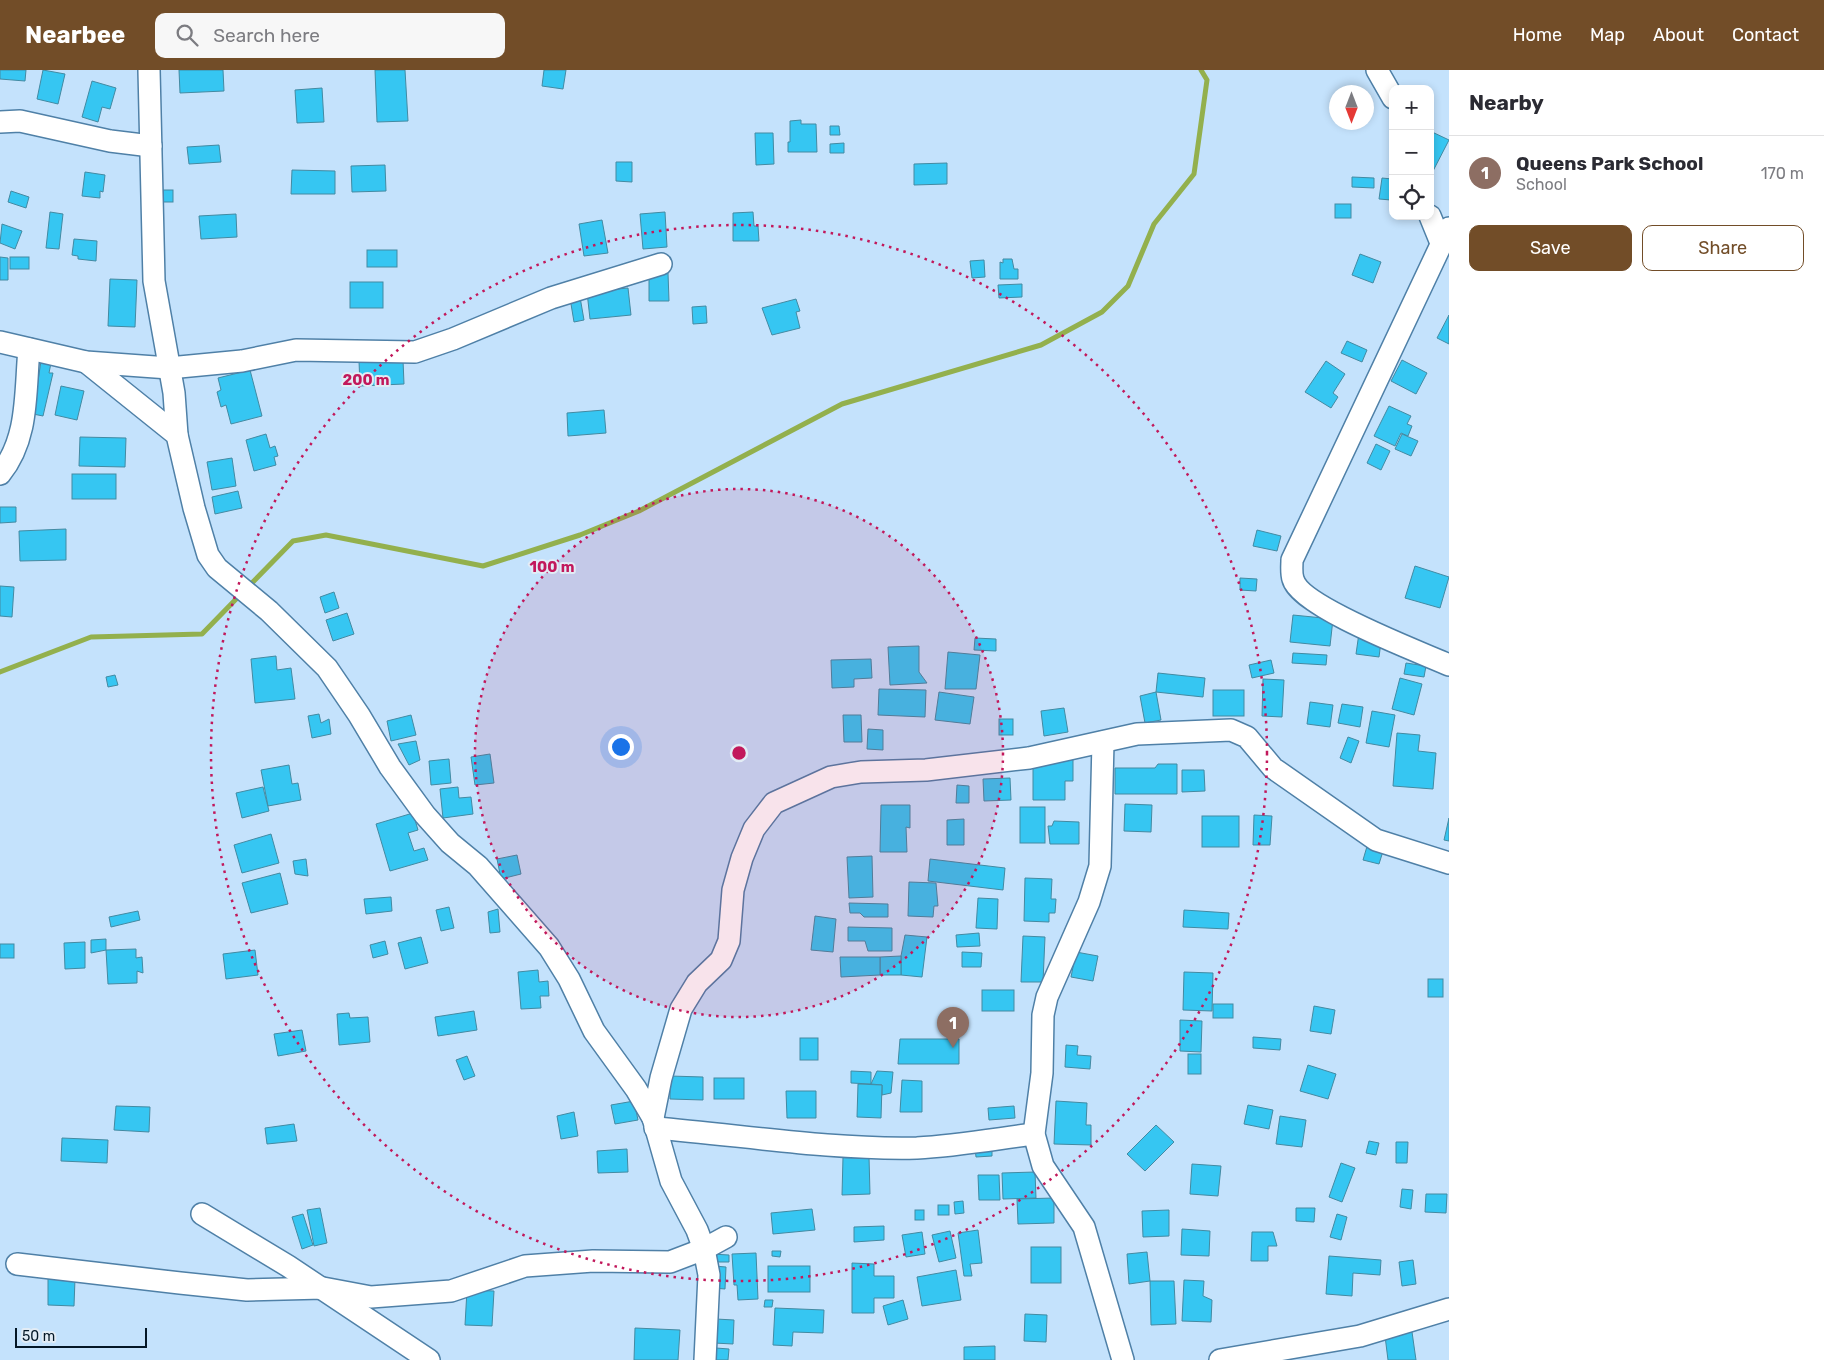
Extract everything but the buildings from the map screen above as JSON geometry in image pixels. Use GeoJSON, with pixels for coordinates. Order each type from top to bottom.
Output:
{"type":"FeatureCollection","features":[{"type":"Feature","properties":{"kind":"street"},"geometry":{"type":"LineString","coordinates":[[149,70],[154,281],[174,393],[177,435],[208,556],[217,568],[269,611],[327,668],[359,715],[390,768],[425,815],[450,843],[478,866],[549,947],[569,979],[594,1031],[636,1089],[654,1123],[671,1181],[697,1230],[704,1249],[709,1275],[705,1360]]}},
{"type":"Feature","properties":{"kind":"street"},"geometry":{"type":"LineString","coordinates":[[1376,70],[1389,91]]}},
{"type":"Feature","properties":{"kind":"street"},"geometry":{"type":"LineString","coordinates":[[0,122],[20,121],[110,141],[151,146]]}},
{"type":"Feature","properties":{"kind":"street"},"geometry":{"type":"LineString","coordinates":[[1433,220],[1445,236],[1292,560],[1293,580],[1302,592],[1322,608],[1449,665]]}},
{"type":"Feature","properties":{"kind":"street"},"geometry":{"type":"LineString","coordinates":[[0,342],[86,362],[169,368],[242,361],[296,350],[415,352],[453,339],[551,298],[661,264]]}},
{"type":"Feature","properties":{"kind":"street"},"geometry":{"type":"LineString","coordinates":[[0,474],[11,460],[22,429],[29,349]]}},
{"type":"Feature","properties":{"kind":"street"},"geometry":{"type":"LineString","coordinates":[[86,362],[177,435]]}},
{"type":"Feature","properties":{"kind":"street"},"geometry":{"type":"LineString","coordinates":[[654,1123],[661,1078],[682,1009],[697,983],[721,960],[730,941],[733,890],[742,858],[754,829],[774,803],[830,777],[861,772],[926,770],[1029,758],[1137,734],[1231,730],[1247,737],[1273,768],[1376,840],[1449,863]]}},
{"type":"Feature","properties":{"kind":"street"},"geometry":{"type":"LineString","coordinates":[[1103,742],[1100,866],[1089,902],[1047,997],[1043,1015],[1042,1073],[1034,1134],[1043,1166],[1084,1227],[1123,1360]]}},
{"type":"Feature","properties":{"kind":"street"},"geometry":{"type":"LineString","coordinates":[[654,1123],[831,1144],[916,1148],[971,1144],[1034,1134]]}},
{"type":"Feature","properties":{"kind":"street"},"geometry":{"type":"LineString","coordinates":[[202,1214],[323,1288],[429,1360]]}},
{"type":"Feature","properties":{"kind":"street"},"geometry":{"type":"LineString","coordinates":[[17,1264],[247,1290],[323,1288],[371,1297],[451,1291],[525,1266],[593,1261],[670,1262],[704,1249],[726,1237]]}},
{"type":"Feature","properties":{"kind":"street"},"geometry":{"type":"LineString","coordinates":[[1220,1360],[1360,1336],[1449,1309]]}},
{"type":"Feature","properties":{"kind":"waterway"},"geometry":{"type":"LineString","coordinates":[[247,588],[293,541],[326,535],[483,566],[580,535],[639,511],[842,404],[1041,345],[1102,312],[1128,286],[1154,224],[1194,174],[1207,80],[1201,70]]}},
{"type":"Feature","properties":{"kind":"waterway"},"geometry":{"type":"LineString","coordinates":[[0,672],[91,637],[202,634],[241,594]]}},
{"type":"Feature","properties":{"kind":"place","name":"Queens Park School"},"geometry":{"type":"Point","coordinates":[953,1048]}}]}
